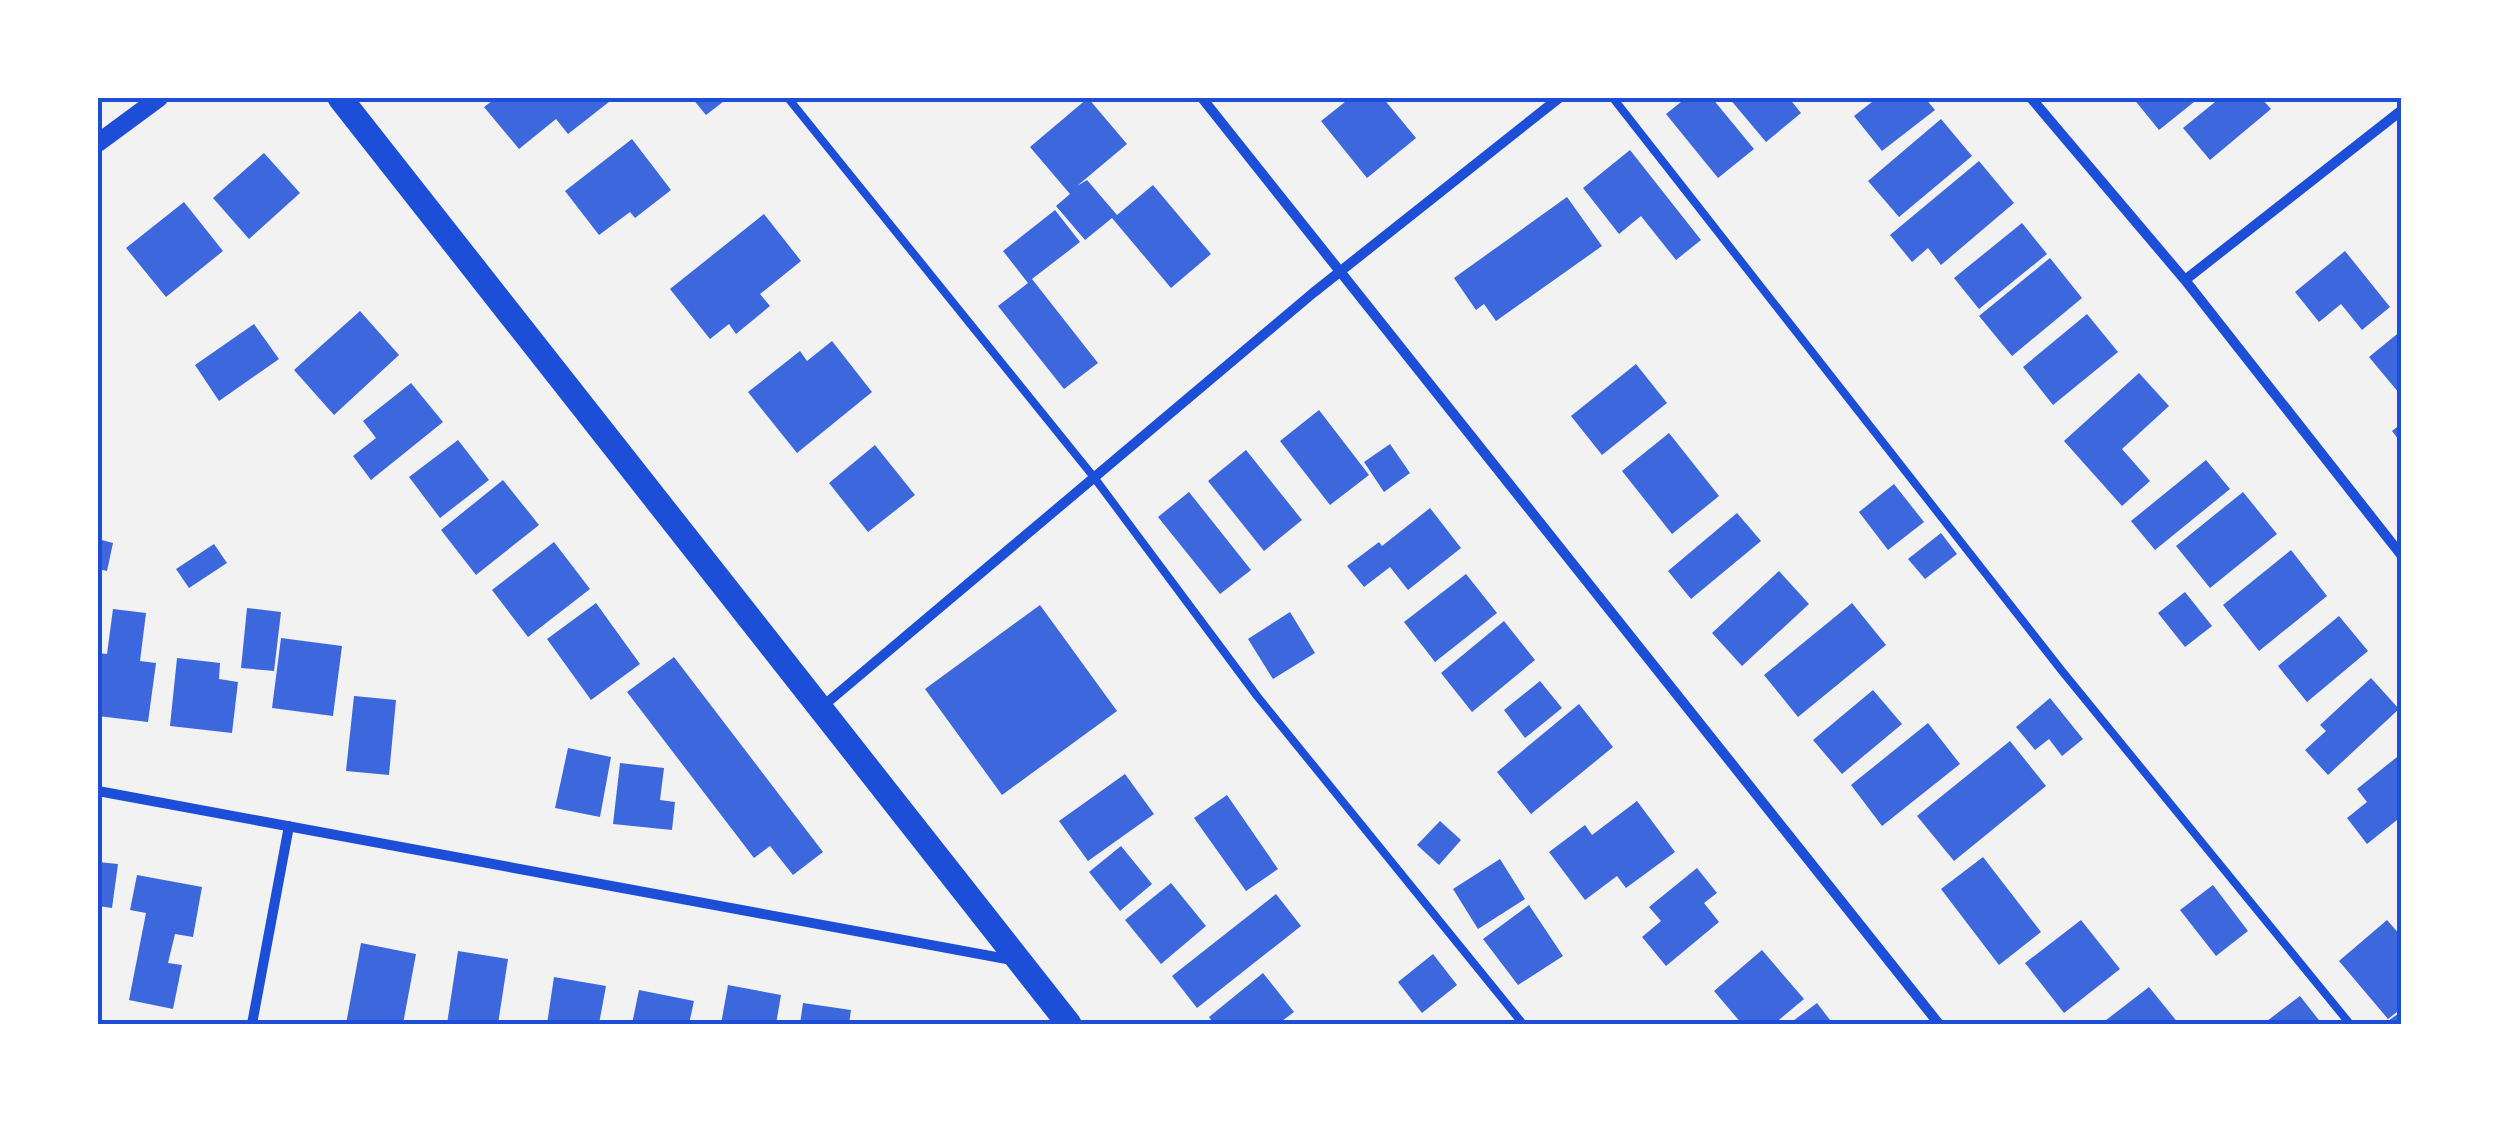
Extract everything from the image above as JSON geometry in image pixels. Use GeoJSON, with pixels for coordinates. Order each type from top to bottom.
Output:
{"type":"FeatureCollection","features":[{"type":"Feature","properties":{"kind":"main road"},"geometry":{"type":"LineString","coordinates":[[340,98],[1069,1024]]}},
{"type":"Feature","properties":{"kind":"street"},"geometry":{"type":"LineString","coordinates":[[98,143],[159,98]]}},
{"type":"Feature","properties":{"kind":"street"},"geometry":{"type":"LineString","coordinates":[[1202,98],[1939,1024]]}},
{"type":"Feature","properties":{"kind":"street"},"geometry":{"type":"LineString","coordinates":[[822,706],[1340,271],[1559,98]]}},
{"type":"Feature","properties":{"kind":"street"},"geometry":{"type":"LineString","coordinates":[[2031,98],[2185,280],[2402,556]]}},
{"type":"Feature","properties":{"kind":"street"},"geometry":{"type":"LineString","coordinates":[[2185,280],[2402,110]]}},
{"type":"Feature","properties":{"kind":"street"},"geometry":{"type":"LineString","coordinates":[[98,791],[1018,961]]}},
{"type":"Feature","properties":{"kind":"street"},"geometry":{"type":"LineString","coordinates":[[252,1024],[288,826]]}},
{"type":"Feature","properties":{"kind":"lane"},"geometry":{"type":"LineString","coordinates":[[788,98],[1094,476],[1257,696],[1523,1024]]}},
{"type":"Feature","properties":{"kind":"lane"},"geometry":{"type":"LineString","coordinates":[[1613,98],[2062,671],[2350,1024]]}},
{"type":"Feature","properties":{"kind":"building"},"geometry":{"type":"Polygon","coordinates":[[[496,98],[614,98],[568,134],[556,119],[519,149],[484,107],[496,98]]]}},
{"type":"Feature","properties":{"kind":"building"},"geometry":{"type":"Polygon","coordinates":[[[692,98],[728,98],[706,115],[692,98]]]}},
{"type":"Feature","properties":{"kind":"building"},"geometry":{"type":"Polygon","coordinates":[[[1088,98],[1127,144],[1077,186],[1087,180],[1117,215],[1153,185],[1211,254],[1171,288],[1112,218],[1085,240],[1056,206],[1070,194],[1030,147],[1088,98]]]}},
{"type":"Feature","properties":{"kind":"building"},"geometry":{"type":"Polygon","coordinates":[[[1350,98],[1383,98],[1416,138],[1367,178],[1321,121],[1350,98]]]}},
{"type":"Feature","properties":{"kind":"building"},"geometry":{"type":"Polygon","coordinates":[[[1686,98],[1712,98],[1754,149],[1718,178],[1666,114],[1686,98]]]}},
{"type":"Feature","properties":{"kind":"building"},"geometry":{"type":"Polygon","coordinates":[[[1729,98],[1789,98],[1801,113],[1766,142],[1729,98]]]}},
{"type":"Feature","properties":{"kind":"building"},"geometry":{"type":"Polygon","coordinates":[[[1877,98],[1925,98],[1935,110],[1882,151],[1854,116],[1877,98]]]}},
{"type":"Feature","properties":{"kind":"building"},"geometry":{"type":"Polygon","coordinates":[[[2133,98],[2199,98],[2159,130],[2133,98]]]}},
{"type":"Feature","properties":{"kind":"building"},"geometry":{"type":"Polygon","coordinates":[[[2220,98],[2261,98],[2271,109],[2210,160],[2183,128],[2220,98]]]}},
{"type":"Feature","properties":{"kind":"building"},"geometry":{"type":"Polygon","coordinates":[[[1941,119],[1972,156],[1899,217],[1868,181],[1941,119]]]}},
{"type":"Feature","properties":{"kind":"building"},"geometry":{"type":"Polygon","coordinates":[[[632,139],[671,190],[635,218],[630,212],[599,235],[565,191],[632,139]]]}},
{"type":"Feature","properties":{"kind":"building"},"geometry":{"type":"Polygon","coordinates":[[[1630,150],[1701,240],[1676,260],[1641,216],[1619,234],[1583,188],[1630,150]]]}},
{"type":"Feature","properties":{"kind":"building"},"geometry":{"type":"Polygon","coordinates":[[[264,153],[300,193],[249,239],[213,198],[264,153]]]}},
{"type":"Feature","properties":{"kind":"building"},"geometry":{"type":"Polygon","coordinates":[[[1979,161],[2014,203],[1941,265],[1928,248],[1912,262],[1890,235],[1979,161]]]}},
{"type":"Feature","properties":{"kind":"building"},"geometry":{"type":"Polygon","coordinates":[[[1567,197],[1602,246],[1496,321],[1484,304],[1476,310],[1454,278],[1567,197]]]}},
{"type":"Feature","properties":{"kind":"building"},"geometry":{"type":"Polygon","coordinates":[[[184,202],[223,251],[166,297],[126,248],[184,202]]]}},
{"type":"Feature","properties":{"kind":"building"},"geometry":{"type":"Polygon","coordinates":[[[1055,210],[1080,242],[1032,279],[1098,363],[1064,389],[998,306],[1028,283],[1003,251],[1055,210]]]}},
{"type":"Feature","properties":{"kind":"building"},"geometry":{"type":"Polygon","coordinates":[[[764,214],[801,261],[760,294],[770,306],[736,334],[729,324],[710,339],[670,289],[764,214]]]}},
{"type":"Feature","properties":{"kind":"building"},"geometry":{"type":"Polygon","coordinates":[[[2022,223],[2047,254],[1979,309],[1954,278],[2022,223]]]}},
{"type":"Feature","properties":{"kind":"building"},"geometry":{"type":"Polygon","coordinates":[[[2345,251],[2390,307],[2362,330],[2341,304],[2319,322],[2295,292],[2345,251]]]}},
{"type":"Feature","properties":{"kind":"building"},"geometry":{"type":"Polygon","coordinates":[[[2050,258],[2082,298],[2012,356],[1979,316],[2050,258]]]}},
{"type":"Feature","properties":{"kind":"building"},"geometry":{"type":"Polygon","coordinates":[[[360,311],[399,355],[334,415],[294,370],[360,311]]]}},
{"type":"Feature","properties":{"kind":"building"},"geometry":{"type":"Polygon","coordinates":[[[2087,314],[2118,352],[2053,405],[2023,367],[2087,314]]]}},
{"type":"Feature","properties":{"kind":"building"},"geometry":{"type":"Polygon","coordinates":[[[254,324],[279,359],[219,401],[195,365],[254,324]]]}},
{"type":"Feature","properties":{"kind":"building"},"geometry":{"type":"Polygon","coordinates":[[[2402,330],[2402,391],[2399,393],[2369,357],[2402,330]]]}},
{"type":"Feature","properties":{"kind":"building"},"geometry":{"type":"Polygon","coordinates":[[[832,341],[872,392],[797,453],[748,392],[800,351],[807,361],[832,341]]]}},
{"type":"Feature","properties":{"kind":"building"},"geometry":{"type":"Polygon","coordinates":[[[1636,364],[1667,403],[1602,455],[1571,416],[1636,364]]]}},
{"type":"Feature","properties":{"kind":"building"},"geometry":{"type":"Polygon","coordinates":[[[2139,373],[2169,406],[2122,449],[2150,481],[2122,506],[2064,441],[2139,373]]]}},
{"type":"Feature","properties":{"kind":"building"},"geometry":{"type":"Polygon","coordinates":[[[411,383],[443,422],[371,480],[353,456],[376,438],[363,421],[411,383]]]}},
{"type":"Feature","properties":{"kind":"building"},"geometry":{"type":"Polygon","coordinates":[[[1319,410],[1369,475],[1330,505],[1280,441],[1319,410]]]}},
{"type":"Feature","properties":{"kind":"building"},"geometry":{"type":"Polygon","coordinates":[[[2402,423],[2402,444],[2392,431],[2402,423]]]}},
{"type":"Feature","properties":{"kind":"building"},"geometry":{"type":"Polygon","coordinates":[[[1669,433],[1719,496],[1672,534],[1622,471],[1669,433]]]}},
{"type":"Feature","properties":{"kind":"building"},"geometry":{"type":"Polygon","coordinates":[[[458,440],[489,480],[440,518],[409,477],[458,440]]]}},
{"type":"Feature","properties":{"kind":"building"},"geometry":{"type":"Polygon","coordinates":[[[1390,444],[1410,473],[1384,492],[1364,462],[1390,444]]]}},
{"type":"Feature","properties":{"kind":"building"},"geometry":{"type":"Polygon","coordinates":[[[875,445],[915,495],[868,532],[829,483],[875,445]]]}},
{"type":"Feature","properties":{"kind":"building"},"geometry":{"type":"Polygon","coordinates":[[[1246,450],[1302,520],[1264,551],[1208,481],[1246,450]]]}},
{"type":"Feature","properties":{"kind":"building"},"geometry":{"type":"Polygon","coordinates":[[[2206,460],[2230,489],[2155,550],[2131,521],[2206,460]]]}},
{"type":"Feature","properties":{"kind":"building"},"geometry":{"type":"Polygon","coordinates":[[[503,480],[539,525],[476,575],[441,530],[503,480]]]}},
{"type":"Feature","properties":{"kind":"building"},"geometry":{"type":"Polygon","coordinates":[[[1894,484],[1924,522],[1888,550],[1859,512],[1894,484]]]}},
{"type":"Feature","properties":{"kind":"building"},"geometry":{"type":"Polygon","coordinates":[[[1189,492],[1251,570],[1220,594],[1158,517],[1189,492]]]}},
{"type":"Feature","properties":{"kind":"building"},"geometry":{"type":"Polygon","coordinates":[[[2243,492],[2277,534],[2210,588],[2176,546],[2243,492]]]}},
{"type":"Feature","properties":{"kind":"building"},"geometry":{"type":"Polygon","coordinates":[[[1430,508],[1461,548],[1408,590],[1390,567],[1364,587],[1347,566],[1379,542],[1382,546],[1430,508]]]}},
{"type":"Feature","properties":{"kind":"building"},"geometry":{"type":"Polygon","coordinates":[[[1737,513],[1761,541],[1691,599],[1668,571],[1737,513]]]}},
{"type":"Feature","properties":{"kind":"building"},"geometry":{"type":"Polygon","coordinates":[[[1941,533],[1957,554],[1925,579],[1908,559],[1941,533]]]}},
{"type":"Feature","properties":{"kind":"building"},"geometry":{"type":"Polygon","coordinates":[[[98,539],[113,543],[107,571],[98,569],[98,539]]]}},
{"type":"Feature","properties":{"kind":"building"},"geometry":{"type":"Polygon","coordinates":[[[554,542],[590,589],[528,637],[492,590],[554,542]]]}},
{"type":"Feature","properties":{"kind":"building"},"geometry":{"type":"Polygon","coordinates":[[[214,544],[227,563],[189,588],[176,569],[214,544]]]}},
{"type":"Feature","properties":{"kind":"building"},"geometry":{"type":"Polygon","coordinates":[[[2291,550],[2327,596],[2259,651],[2223,605],[2291,550]]]}},
{"type":"Feature","properties":{"kind":"building"},"geometry":{"type":"Polygon","coordinates":[[[1779,571],[1809,604],[1742,666],[1712,633],[1779,571]]]}},
{"type":"Feature","properties":{"kind":"building"},"geometry":{"type":"Polygon","coordinates":[[[1466,574],[1497,613],[1435,662],[1404,622],[1466,574]]]}},
{"type":"Feature","properties":{"kind":"building"},"geometry":{"type":"Polygon","coordinates":[[[2185,592],[2212,626],[2185,647],[2158,613],[2185,592]]]}},
{"type":"Feature","properties":{"kind":"building"},"geometry":{"type":"Polygon","coordinates":[[[596,603],[640,664],[591,700],[547,639],[596,603]]]}},
{"type":"Feature","properties":{"kind":"building"},"geometry":{"type":"Polygon","coordinates":[[[1852,603],[1886,645],[1798,717],[1764,675],[1852,603]]]}},
{"type":"Feature","properties":{"kind":"building"},"geometry":{"type":"Polygon","coordinates":[[[1040,605],[1117,711],[1002,795],[925,689],[1040,605]]]}},
{"type":"Feature","properties":{"kind":"building"},"geometry":{"type":"Polygon","coordinates":[[[247,608],[281,612],[274,671],[241,668],[247,608]]]}},
{"type":"Feature","properties":{"kind":"building"},"geometry":{"type":"Polygon","coordinates":[[[113,609],[146,613],[140,661],[156,663],[148,722],[98,716],[98,653],[107,654],[113,609]]]}},
{"type":"Feature","properties":{"kind":"building"},"geometry":{"type":"Polygon","coordinates":[[[1290,612],[1315,653],[1273,679],[1248,639],[1290,612]]]}},
{"type":"Feature","properties":{"kind":"building"},"geometry":{"type":"Polygon","coordinates":[[[2339,616],[2368,651],[2307,702],[2278,666],[2339,616]]]}},
{"type":"Feature","properties":{"kind":"building"},"geometry":{"type":"Polygon","coordinates":[[[1504,621],[1535,660],[1472,712],[1441,673],[1504,621]]]}},
{"type":"Feature","properties":{"kind":"building"},"geometry":{"type":"Polygon","coordinates":[[[281,638],[342,646],[333,716],[272,708],[281,638]]]}},
{"type":"Feature","properties":{"kind":"building"},"geometry":{"type":"Polygon","coordinates":[[[674,657],[823,852],[793,875],[770,846],[754,858],[627,692],[674,657]]]}},
{"type":"Feature","properties":{"kind":"building"},"geometry":{"type":"Polygon","coordinates":[[[177,658],[220,663],[219,679],[238,682],[232,733],[170,726],[177,658]]]}},
{"type":"Feature","properties":{"kind":"building"},"geometry":{"type":"Polygon","coordinates":[[[2371,678],[2399,709],[2328,775],[2305,750],[2326,731],[2320,725],[2371,678]]]}},
{"type":"Feature","properties":{"kind":"building"},"geometry":{"type":"Polygon","coordinates":[[[1540,681],[1562,708],[1525,738],[1504,710],[1540,681]]]}},
{"type":"Feature","properties":{"kind":"building"},"geometry":{"type":"Polygon","coordinates":[[[1873,690],[1902,724],[1842,774],[1813,740],[1873,690]]]}},
{"type":"Feature","properties":{"kind":"building"},"geometry":{"type":"Polygon","coordinates":[[[354,696],[396,700],[389,775],[346,771],[354,696]]]}},
{"type":"Feature","properties":{"kind":"building"},"geometry":{"type":"Polygon","coordinates":[[[2050,698],[2083,739],[2062,756],[2049,739],[2035,750],[2016,727],[2050,698]]]}},
{"type":"Feature","properties":{"kind":"building"},"geometry":{"type":"Polygon","coordinates":[[[1579,704],[1613,747],[1531,814],[1497,772],[1579,704]]]}},
{"type":"Feature","properties":{"kind":"building"},"geometry":{"type":"Polygon","coordinates":[[[1928,723],[1960,764],[1882,826],[1851,785],[1928,723]]]}},
{"type":"Feature","properties":{"kind":"building"},"geometry":{"type":"Polygon","coordinates":[[[2010,741],[2046,786],[1954,861],[1917,816],[2010,741]]]}},
{"type":"Feature","properties":{"kind":"building"},"geometry":{"type":"Polygon","coordinates":[[[568,748],[611,757],[600,817],[555,808],[568,748]]]}},
{"type":"Feature","properties":{"kind":"building"},"geometry":{"type":"Polygon","coordinates":[[[2402,753],[2402,816],[2367,844],[2347,818],[2367,802],[2357,789],[2402,753]]]}},
{"type":"Feature","properties":{"kind":"building"},"geometry":{"type":"Polygon","coordinates":[[[620,763],[664,768],[660,800],[675,802],[672,830],[613,824],[620,763]]]}},
{"type":"Feature","properties":{"kind":"building"},"geometry":{"type":"Polygon","coordinates":[[[1125,774],[1154,814],[1088,861],[1059,821],[1125,774]]]}},
{"type":"Feature","properties":{"kind":"building"},"geometry":{"type":"Polygon","coordinates":[[[1227,795],[1278,869],[1246,891],[1194,818],[1227,795]]]}},
{"type":"Feature","properties":{"kind":"building"},"geometry":{"type":"Polygon","coordinates":[[[1637,801],[1675,852],[1626,888],[1617,876],[1585,900],[1549,852],[1585,825],[1592,835],[1637,801]]]}},
{"type":"Feature","properties":{"kind":"building"},"geometry":{"type":"Polygon","coordinates":[[[1440,821],[1461,840],[1439,865],[1417,845],[1440,821]]]}},
{"type":"Feature","properties":{"kind":"building"},"geometry":{"type":"Polygon","coordinates":[[[1121,846],[1152,884],[1120,911],[1089,872],[1121,846]]]}},
{"type":"Feature","properties":{"kind":"building"},"geometry":{"type":"Polygon","coordinates":[[[1983,857],[2041,932],[1999,965],[1941,889],[1983,857]]]}},
{"type":"Feature","properties":{"kind":"building"},"geometry":{"type":"Polygon","coordinates":[[[1500,859],[1525,899],[1478,929],[1453,889],[1500,859]]]}},
{"type":"Feature","properties":{"kind":"building"},"geometry":{"type":"Polygon","coordinates":[[[98,862],[118,864],[112,908],[98,906],[98,862]]]}},
{"type":"Feature","properties":{"kind":"building"},"geometry":{"type":"Polygon","coordinates":[[[1697,868],[1717,893],[1704,903],[1719,922],[1666,966],[1642,937],[1661,921],[1649,907],[1697,868]]]}},
{"type":"Feature","properties":{"kind":"building"},"geometry":{"type":"Polygon","coordinates":[[[137,875],[202,887],[193,937],[175,934],[168,963],[182,965],[173,1009],[129,1000],[146,913],[130,910],[137,875]]]}},
{"type":"Feature","properties":{"kind":"building"},"geometry":{"type":"Polygon","coordinates":[[[1171,883],[1206,926],[1161,964],[1125,920],[1171,883]]]}},
{"type":"Feature","properties":{"kind":"building"},"geometry":{"type":"Polygon","coordinates":[[[2213,885],[2248,931],[2216,956],[2180,910],[2213,885]]]}},
{"type":"Feature","properties":{"kind":"building"},"geometry":{"type":"Polygon","coordinates":[[[1276,894],[1301,926],[1197,1008],[1172,976],[1276,894]]]}},
{"type":"Feature","properties":{"kind":"building"},"geometry":{"type":"Polygon","coordinates":[[[1529,905],[1563,956],[1518,985],[1483,939],[1529,905]]]}},
{"type":"Feature","properties":{"kind":"building"},"geometry":{"type":"Polygon","coordinates":[[[2081,920],[2120,969],[2064,1013],[2025,963],[2081,920]]]}},
{"type":"Feature","properties":{"kind":"building"},"geometry":{"type":"Polygon","coordinates":[[[2387,920],[2402,937],[2402,1008],[2388,1019],[2339,961],[2387,920]]]}},
{"type":"Feature","properties":{"kind":"building"},"geometry":{"type":"Polygon","coordinates":[[[361,943],[416,954],[403,1024],[346,1024],[361,943]]]}},
{"type":"Feature","properties":{"kind":"building"},"geometry":{"type":"Polygon","coordinates":[[[1762,950],[1804,999],[1774,1024],[1742,1024],[1714,991],[1762,950]]]}},
{"type":"Feature","properties":{"kind":"building"},"geometry":{"type":"Polygon","coordinates":[[[458,951],[508,959],[498,1024],[447,1024],[458,951]]]}},
{"type":"Feature","properties":{"kind":"building"},"geometry":{"type":"Polygon","coordinates":[[[1433,954],[1457,985],[1422,1013],[1398,982],[1433,954]]]}},
{"type":"Feature","properties":{"kind":"building"},"geometry":{"type":"Polygon","coordinates":[[[1263,973],[1294,1012],[1278,1024],[1214,1024],[1209,1017],[1263,973]]]}},
{"type":"Feature","properties":{"kind":"building"},"geometry":{"type":"Polygon","coordinates":[[[554,977],[606,986],[599,1024],[547,1024],[554,977]]]}},
{"type":"Feature","properties":{"kind":"building"},"geometry":{"type":"Polygon","coordinates":[[[728,985],[781,995],[776,1024],[721,1024],[728,985]]]}},
{"type":"Feature","properties":{"kind":"building"},"geometry":{"type":"Polygon","coordinates":[[[2149,987],[2179,1024],[2101,1024],[2149,987]]]}},
{"type":"Feature","properties":{"kind":"building"},"geometry":{"type":"Polygon","coordinates":[[[639,990],[694,1001],[689,1024],[632,1024],[639,990]]]}},
{"type":"Feature","properties":{"kind":"building"},"geometry":{"type":"Polygon","coordinates":[[[2300,996],[2322,1024],[2263,1024],[2300,996]]]}},
{"type":"Feature","properties":{"kind":"building"},"geometry":{"type":"Polygon","coordinates":[[[803,1003],[851,1010],[849,1024],[800,1024],[803,1003]]]}},
{"type":"Feature","properties":{"kind":"building"},"geometry":{"type":"Polygon","coordinates":[[[1817,1003],[1833,1024],[1789,1024],[1817,1003]]]}},
{"type":"Feature","properties":{"kind":"building"},"geometry":{"type":"Polygon","coordinates":[[[2402,1011],[2402,1024],[2384,1024],[2388,1021],[2402,1011]]]}}]}
